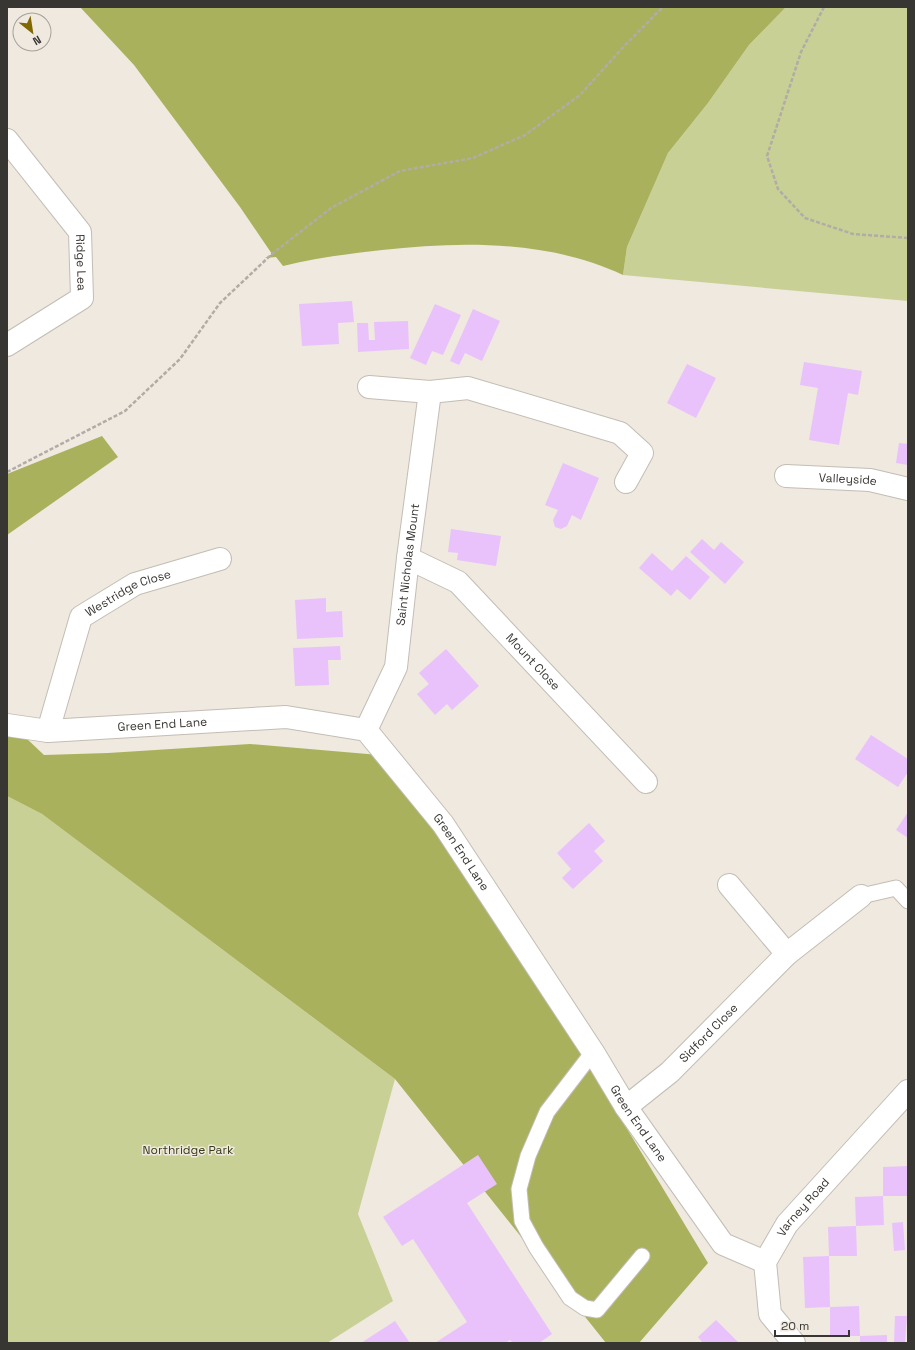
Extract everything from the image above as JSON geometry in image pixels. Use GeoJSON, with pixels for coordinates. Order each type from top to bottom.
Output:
{"type":"FeatureCollection","features":[{"type":"Feature","properties":{"kind":"street","name":"Ridge Lea"},"geometry":{"type":"LineString","coordinates":[[7,140],[80,232],[82,298],[7,345]]}},
{"type":"Feature","properties":{"kind":"street"},"geometry":{"type":"LineString","coordinates":[[369,387],[430,392],[468,388],[620,433],[642,453],[626,482]]}},
{"type":"Feature","properties":{"kind":"street","name":"Saint Nicholas Mount"},"geometry":{"type":"LineString","coordinates":[[366,730],[396,667],[408,558],[430,392]]}},
{"type":"Feature","properties":{"kind":"street","name":"Valleyside"},"geometry":{"type":"LineString","coordinates":[[786,476],[870,480],[908,489]]}},
{"type":"Feature","properties":{"kind":"street","name":"Mount Close"},"geometry":{"type":"LineString","coordinates":[[408,558],[458,582],[646,782]]}},
{"type":"Feature","properties":{"kind":"street","name":"Westridge Close"},"geometry":{"type":"LineString","coordinates":[[48,731],[81,617],[135,584],[220,559]]}},
{"type":"Feature","properties":{"kind":"street","name":"Green End Lane"},"geometry":{"type":"LineString","coordinates":[[7,725],[48,731],[286,717],[366,730],[443,824],[593,1052],[626,1107],[723,1244],[765,1262]]}},
{"type":"Feature","properties":{"kind":"street"},"geometry":{"type":"LineString","coordinates":[[729,886],[787,954]]}},
{"type":"Feature","properties":{"kind":"street","name":"Sidford Close"},"geometry":{"type":"LineString","coordinates":[[626,1107],[670,1072],[787,954],[861,896]]}},
{"type":"Feature","properties":{"kind":"street","name":"Varney Road"},"geometry":{"type":"LineString","coordinates":[[765,1262],[787,1224],[908,1091]]}},
{"type":"Feature","properties":{"kind":"street"},"geometry":{"type":"LineString","coordinates":[[765,1262],[770,1314],[794,1343]]}},
{"type":"Feature","properties":{"kind":"lane"},"geometry":{"type":"LineString","coordinates":[[861,896],[896,888],[908,901]]}},
{"type":"Feature","properties":{"kind":"lane"},"geometry":{"type":"LineString","coordinates":[[593,1052],[547,1112],[528,1156],[519,1189],[522,1222],[570,1298],[585,1308],[597,1310],[642,1256]]}},
{"type":"Feature","properties":{"kind":"path"},"geometry":{"type":"LineString","coordinates":[[7,472],[125,411],[180,359],[220,303],[272,254],[331,208],[400,171],[473,158],[525,135],[580,95],[628,42],[663,7]]}},
{"type":"Feature","properties":{"kind":"path"},"geometry":{"type":"LineString","coordinates":[[824,7],[801,52],[767,156],[778,189],[804,218],[853,234],[908,238]]}},
{"type":"Feature","properties":{"kind":"green space"},"geometry":{"type":"Polygon","coordinates":[[[80,7],[786,7],[749,45],[708,103],[668,153],[627,247],[623,275],[595,264],[565,255],[535,249],[505,246],[443,245],[412,247],[332,256],[283,266],[276,257],[265,258],[272,254],[240,207],[134,65],[80,7]]]}},
{"type":"Feature","properties":{"kind":"green space"},"geometry":{"type":"Polygon","coordinates":[[[786,7],[908,7],[908,301],[623,275],[627,247],[668,153],[708,103],[749,45],[786,7]]]}},
{"type":"Feature","properties":{"kind":"green space"},"geometry":{"type":"Polygon","coordinates":[[[102,436],[118,457],[7,535],[7,474],[102,436]]]}},
{"type":"Feature","properties":{"kind":"green space"},"geometry":{"type":"Polygon","coordinates":[[[7,720],[44,755],[108,753],[250,744],[379,755],[481,887],[708,1263],[639,1343],[606,1343],[395,1079],[42,814],[7,796],[7,720]]]}},
{"type":"Feature","properties":{"kind":"green space","name":"Northridge Park"},"geometry":{"type":"Polygon","coordinates":[[[7,796],[42,814],[395,1079],[358,1214],[393,1301],[327,1343],[7,1343],[7,796]]]}},
{"type":"Feature","properties":{"kind":"building"},"geometry":{"type":"Polygon","coordinates":[[[352,301],[354,322],[338,323],[339,344],[302,346],[299,304],[352,301]]]}},
{"type":"Feature","properties":{"kind":"building"},"geometry":{"type":"Polygon","coordinates":[[[435,304],[461,315],[443,355],[432,351],[426,365],[410,358],[435,304]]]}},
{"type":"Feature","properties":{"kind":"building"},"geometry":{"type":"Polygon","coordinates":[[[473,309],[500,321],[482,361],[465,353],[459,365],[450,361],[473,309]]]}},
{"type":"Feature","properties":{"kind":"building"},"geometry":{"type":"Polygon","coordinates":[[[408,321],[409,349],[358,352],[357,323],[368,323],[369,340],[375,340],[374,322],[408,321]]]}},
{"type":"Feature","properties":{"kind":"building"},"geometry":{"type":"Polygon","coordinates":[[[804,362],[862,371],[858,395],[848,393],[839,445],[809,440],[818,388],[800,385],[804,362]]]}},
{"type":"Feature","properties":{"kind":"building"},"geometry":{"type":"Polygon","coordinates":[[[687,364],[716,378],[696,418],[667,403],[687,364]]]}},
{"type":"Feature","properties":{"kind":"building"},"geometry":{"type":"Polygon","coordinates":[[[899,443],[908,444],[908,465],[896,463],[899,443]]]}},
{"type":"Feature","properties":{"kind":"building"},"geometry":{"type":"Polygon","coordinates":[[[563,463],[599,478],[581,520],[572,515],[567,526],[561,529],[555,527],[553,520],[558,510],[545,505],[563,463]]]}},
{"type":"Feature","properties":{"kind":"building"},"geometry":{"type":"Polygon","coordinates":[[[451,529],[501,536],[496,566],[457,560],[458,553],[448,552],[451,529]]]}},
{"type":"Feature","properties":{"kind":"building"},"geometry":{"type":"Polygon","coordinates":[[[702,539],[714,550],[721,542],[744,562],[725,584],[690,552],[702,539]]]}},
{"type":"Feature","properties":{"kind":"building"},"geometry":{"type":"Polygon","coordinates":[[[652,553],[672,571],[686,556],[710,577],[690,600],[677,589],[671,596],[639,568],[652,553]]]}},
{"type":"Feature","properties":{"kind":"building"},"geometry":{"type":"Polygon","coordinates":[[[326,598],[326,612],[342,611],[343,637],[297,639],[295,600],[326,598]]]}},
{"type":"Feature","properties":{"kind":"building"},"geometry":{"type":"Polygon","coordinates":[[[340,646],[341,660],[328,660],[329,685],[295,686],[293,648],[340,646]]]}},
{"type":"Feature","properties":{"kind":"building"},"geometry":{"type":"Polygon","coordinates":[[[446,649],[479,686],[452,710],[447,704],[435,715],[417,694],[429,684],[419,673],[446,649]]]}},
{"type":"Feature","properties":{"kind":"building"},"geometry":{"type":"Polygon","coordinates":[[[871,735],[908,759],[908,772],[898,787],[855,759],[871,735]]]}},
{"type":"Feature","properties":{"kind":"building"},"geometry":{"type":"Polygon","coordinates":[[[908,812],[908,838],[896,830],[908,812]]]}},
{"type":"Feature","properties":{"kind":"building"},"geometry":{"type":"Polygon","coordinates":[[[589,823],[605,841],[594,851],[603,861],[573,889],[562,878],[571,869],[557,853],[589,823]]]}},
{"type":"Feature","properties":{"kind":"building"},"geometry":{"type":"Polygon","coordinates":[[[478,1155],[497,1184],[467,1203],[552,1334],[539,1343],[513,1343],[510,1340],[505,1343],[435,1343],[467,1322],[413,1239],[402,1246],[383,1217],[478,1155]]]}},
{"type":"Feature","properties":{"kind":"building"},"geometry":{"type":"Polygon","coordinates":[[[908,1166],[908,1196],[883,1196],[883,1167],[908,1166]]]}},
{"type":"Feature","properties":{"kind":"building"},"geometry":{"type":"Polygon","coordinates":[[[883,1196],[884,1225],[856,1226],[855,1197],[883,1196]]]}},
{"type":"Feature","properties":{"kind":"building"},"geometry":{"type":"Polygon","coordinates":[[[903,1222],[905,1250],[894,1251],[892,1223],[903,1222]]]}},
{"type":"Feature","properties":{"kind":"building"},"geometry":{"type":"Polygon","coordinates":[[[856,1226],[857,1256],[829,1256],[828,1227],[856,1226]]]}},
{"type":"Feature","properties":{"kind":"building"},"geometry":{"type":"Polygon","coordinates":[[[829,1256],[830,1307],[805,1308],[803,1257],[829,1256]]]}},
{"type":"Feature","properties":{"kind":"building"},"geometry":{"type":"Polygon","coordinates":[[[859,1306],[860,1336],[830,1336],[830,1307],[859,1306]]]}},
{"type":"Feature","properties":{"kind":"building"},"geometry":{"type":"Polygon","coordinates":[[[895,1316],[907,1316],[905,1343],[894,1343],[895,1316]]]}},
{"type":"Feature","properties":{"kind":"building"},"geometry":{"type":"Polygon","coordinates":[[[716,1320],[739,1343],[703,1343],[698,1337],[716,1320]]]}},
{"type":"Feature","properties":{"kind":"building"},"geometry":{"type":"Polygon","coordinates":[[[395,1321],[410,1343],[361,1343],[395,1321]]]}},
{"type":"Feature","properties":{"kind":"building"},"geometry":{"type":"Polygon","coordinates":[[[887,1335],[887,1343],[860,1343],[860,1336],[887,1335]]]}}]}
